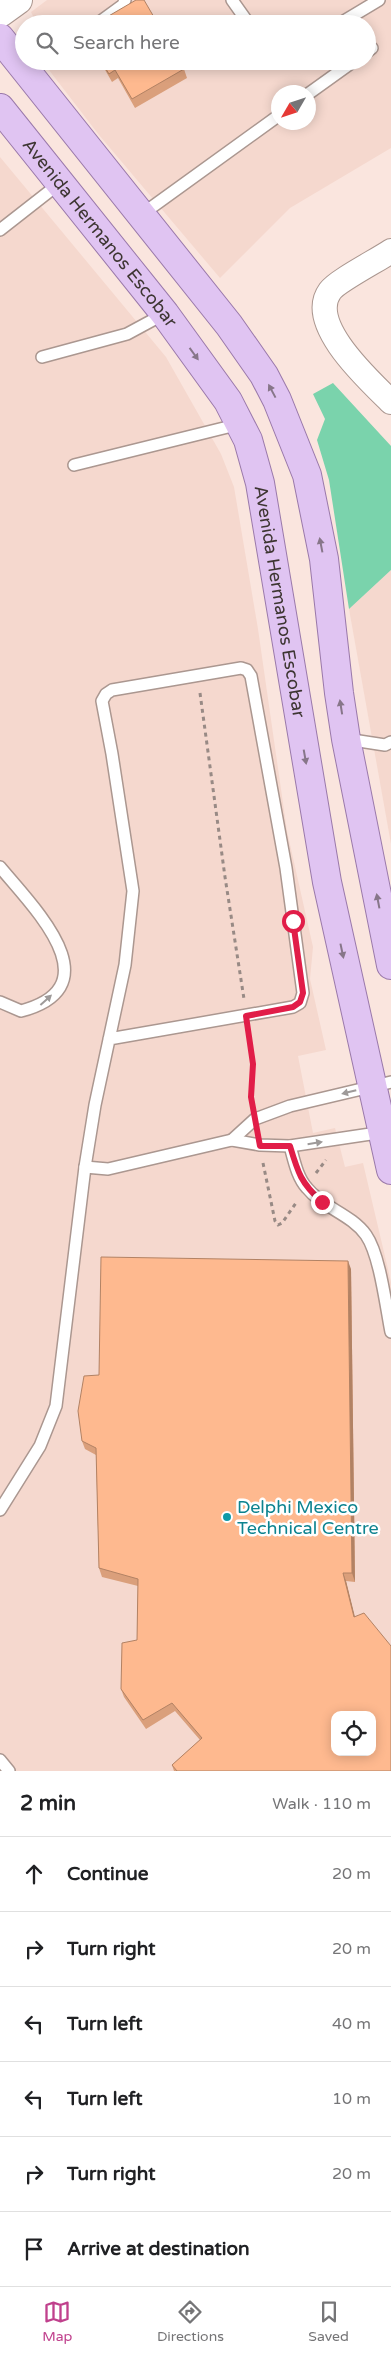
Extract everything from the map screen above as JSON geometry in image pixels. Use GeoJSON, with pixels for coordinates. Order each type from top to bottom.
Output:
{"type":"FeatureCollection","features":[{"type":"Feature","properties":{"kind":"main road"},"geometry":{"type":"LineString","coordinates":[[0,38],[15,57]]}},
{"type":"Feature","properties":{"kind":"main road"},"geometry":{"type":"LineString","coordinates":[[26,70],[230,325],[264,375],[277,400],[307,475],[324,558],[338,692],[391,966]]}},
{"type":"Feature","properties":{"kind":"main road","name":"Avenida Hermanos Escobar"},"geometry":{"type":"LineString","coordinates":[[0,108],[165,314],[228,401],[248,440],[260,484],[327,882],[381,1085],[391,1170]]}},
{"type":"Feature","properties":{"kind":"main road"},"geometry":{"type":"LineString","coordinates":[[60,183],[94,155]]}},
{"type":"Feature","properties":{"kind":"street"},"geometry":{"type":"LineString","coordinates":[[0,13],[18,0]]}},
{"type":"Feature","properties":{"kind":"street"},"geometry":{"type":"LineString","coordinates":[[391,252],[331,289],[324,305],[331,332],[346,354],[391,402]]}},
{"type":"Feature","properties":{"kind":"lane"},"geometry":{"type":"LineString","coordinates":[[109,15],[123,5],[125,0]]}},
{"type":"Feature","properties":{"kind":"lane"},"geometry":{"type":"LineString","coordinates":[[232,0],[243,15]]}},
{"type":"Feature","properties":{"kind":"lane"},"geometry":{"type":"LineString","coordinates":[[353,15],[379,0]]}},
{"type":"Feature","properties":{"kind":"lane"},"geometry":{"type":"LineString","coordinates":[[316,88],[341,70]]}},
{"type":"Feature","properties":{"kind":"lane"},"geometry":{"type":"LineString","coordinates":[[141,215],[271,121]]}},
{"type":"Feature","properties":{"kind":"lane"},"geometry":{"type":"LineString","coordinates":[[0,230],[60,183]]}},
{"type":"Feature","properties":{"kind":"lane"},"geometry":{"type":"LineString","coordinates":[[42,357],[128,334],[165,314]]}},
{"type":"Feature","properties":{"kind":"lane"},"geometry":{"type":"LineString","coordinates":[[74,465],[240,424]]}},
{"type":"Feature","properties":{"kind":"lane"},"geometry":{"type":"LineString","coordinates":[[0,1510],[40,1446],[56,1406],[94,1105],[125,965],[133,891],[116,774],[102,701],[106,694],[112,690],[241,668],[247,670],[251,676],[291,903],[303,993],[300,1002],[293,1007],[109,1039]]}},
{"type":"Feature","properties":{"kind":"lane"},"geometry":{"type":"LineString","coordinates":[[346,739],[385,745],[391,742]]}},
{"type":"Feature","properties":{"kind":"lane"},"geometry":{"type":"LineString","coordinates":[[0,867],[52,930],[63,955],[64,975],[59,988],[39,1006],[20,1011],[0,1002]]}},
{"type":"Feature","properties":{"kind":"lane"},"geometry":{"type":"LineString","coordinates":[[232,1140],[255,1119],[290,1106],[381,1085]]}},
{"type":"Feature","properties":{"kind":"lane"},"geometry":{"type":"LineString","coordinates":[[85,1167],[108,1169],[232,1140],[260,1146],[290,1146],[387,1131]]}},
{"type":"Feature","properties":{"kind":"lane"},"geometry":{"type":"LineString","coordinates":[[290,1146],[297,1170],[306,1188],[322,1202],[355,1222],[367,1237],[374,1254],[391,1332]]}},
{"type":"Feature","properties":{"kind":"lane"},"geometry":{"type":"LineString","coordinates":[[0,1760],[9,1771]]}},
{"type":"Feature","properties":{"kind":"path"},"geometry":{"type":"LineString","coordinates":[[198,675],[221,851],[253,1064],[251,1097],[255,1119]]}},
{"type":"Feature","properties":{"kind":"path"},"geometry":{"type":"LineString","coordinates":[[260,1146],[274,1221],[278,1225]]}},
{"type":"Feature","properties":{"kind":"shaded area"},"geometry":{"type":"Polygon","coordinates":[[[47,0],[391,0],[391,148],[290,208],[220,278],[99,135],[49,70],[376,70],[376,15],[32,15],[31,12],[47,0]]]}},
{"type":"Feature","properties":{"kind":"shaded area"},"geometry":{"type":"Polygon","coordinates":[[[0,157],[166,357],[221,454],[234,487],[258,629],[287,831],[313,947],[310,979],[326,1050],[298,1056],[313,1133],[335,1128],[345,1167],[363,1163],[391,1282],[391,1771],[0,1771],[0,157]]]}},
{"type":"Feature","properties":{"kind":"shaded area"},"geometry":{"type":"Polygon","coordinates":[[[391,570],[391,844],[349,609],[391,570]]]}},
{"type":"Feature","properties":{"kind":"green space"},"geometry":{"type":"Polygon","coordinates":[[[333,383],[391,446],[391,570],[349,609],[329,480],[317,440],[325,419],[313,394],[333,383]]]}},
{"type":"Feature","properties":{"kind":"building"},"geometry":{"type":"Polygon","coordinates":[[[136,0],[144,0],[153,15],[110,15],[136,0]]]}},
{"type":"Feature","properties":{"kind":"building"},"geometry":{"type":"Polygon","coordinates":[[[107,70],[115,70],[109,74],[107,70]]]}},
{"type":"Feature","properties":{"kind":"building"},"geometry":{"type":"Polygon","coordinates":[[[115,70],[182,70],[132,99],[115,70]]]}},
{"type":"Feature","properties":{"kind":"building","name":"Delphi Mexico Technical Centre"},"geometry":{"type":"Polygon","coordinates":[[[101,1257],[348,1261],[352,1573],[343,1573],[354,1617],[364,1613],[391,1646],[391,1771],[177,1771],[172,1765],[202,1738],[172,1703],[143,1720],[121,1689],[122,1643],[137,1640],[138,1579],[99,1568],[96,1448],[82,1441],[78,1411],[84,1376],[99,1375],[101,1257]]]}},
{"type":"Feature","properties":{"kind":"place","name":"Delphi Mexico Technical Centre"},"geometry":{"type":"Point","coordinates":[227,1517]}},
{"type":"Feature","properties":{"kind":"route"},"geometry":{"type":"LineString","coordinates":[[293,921],[303,993],[300,1002],[293,1007],[246,1016],[253,1064],[251,1097],[260,1146],[290,1146],[297,1170],[306,1188],[322,1202]]}}]}
